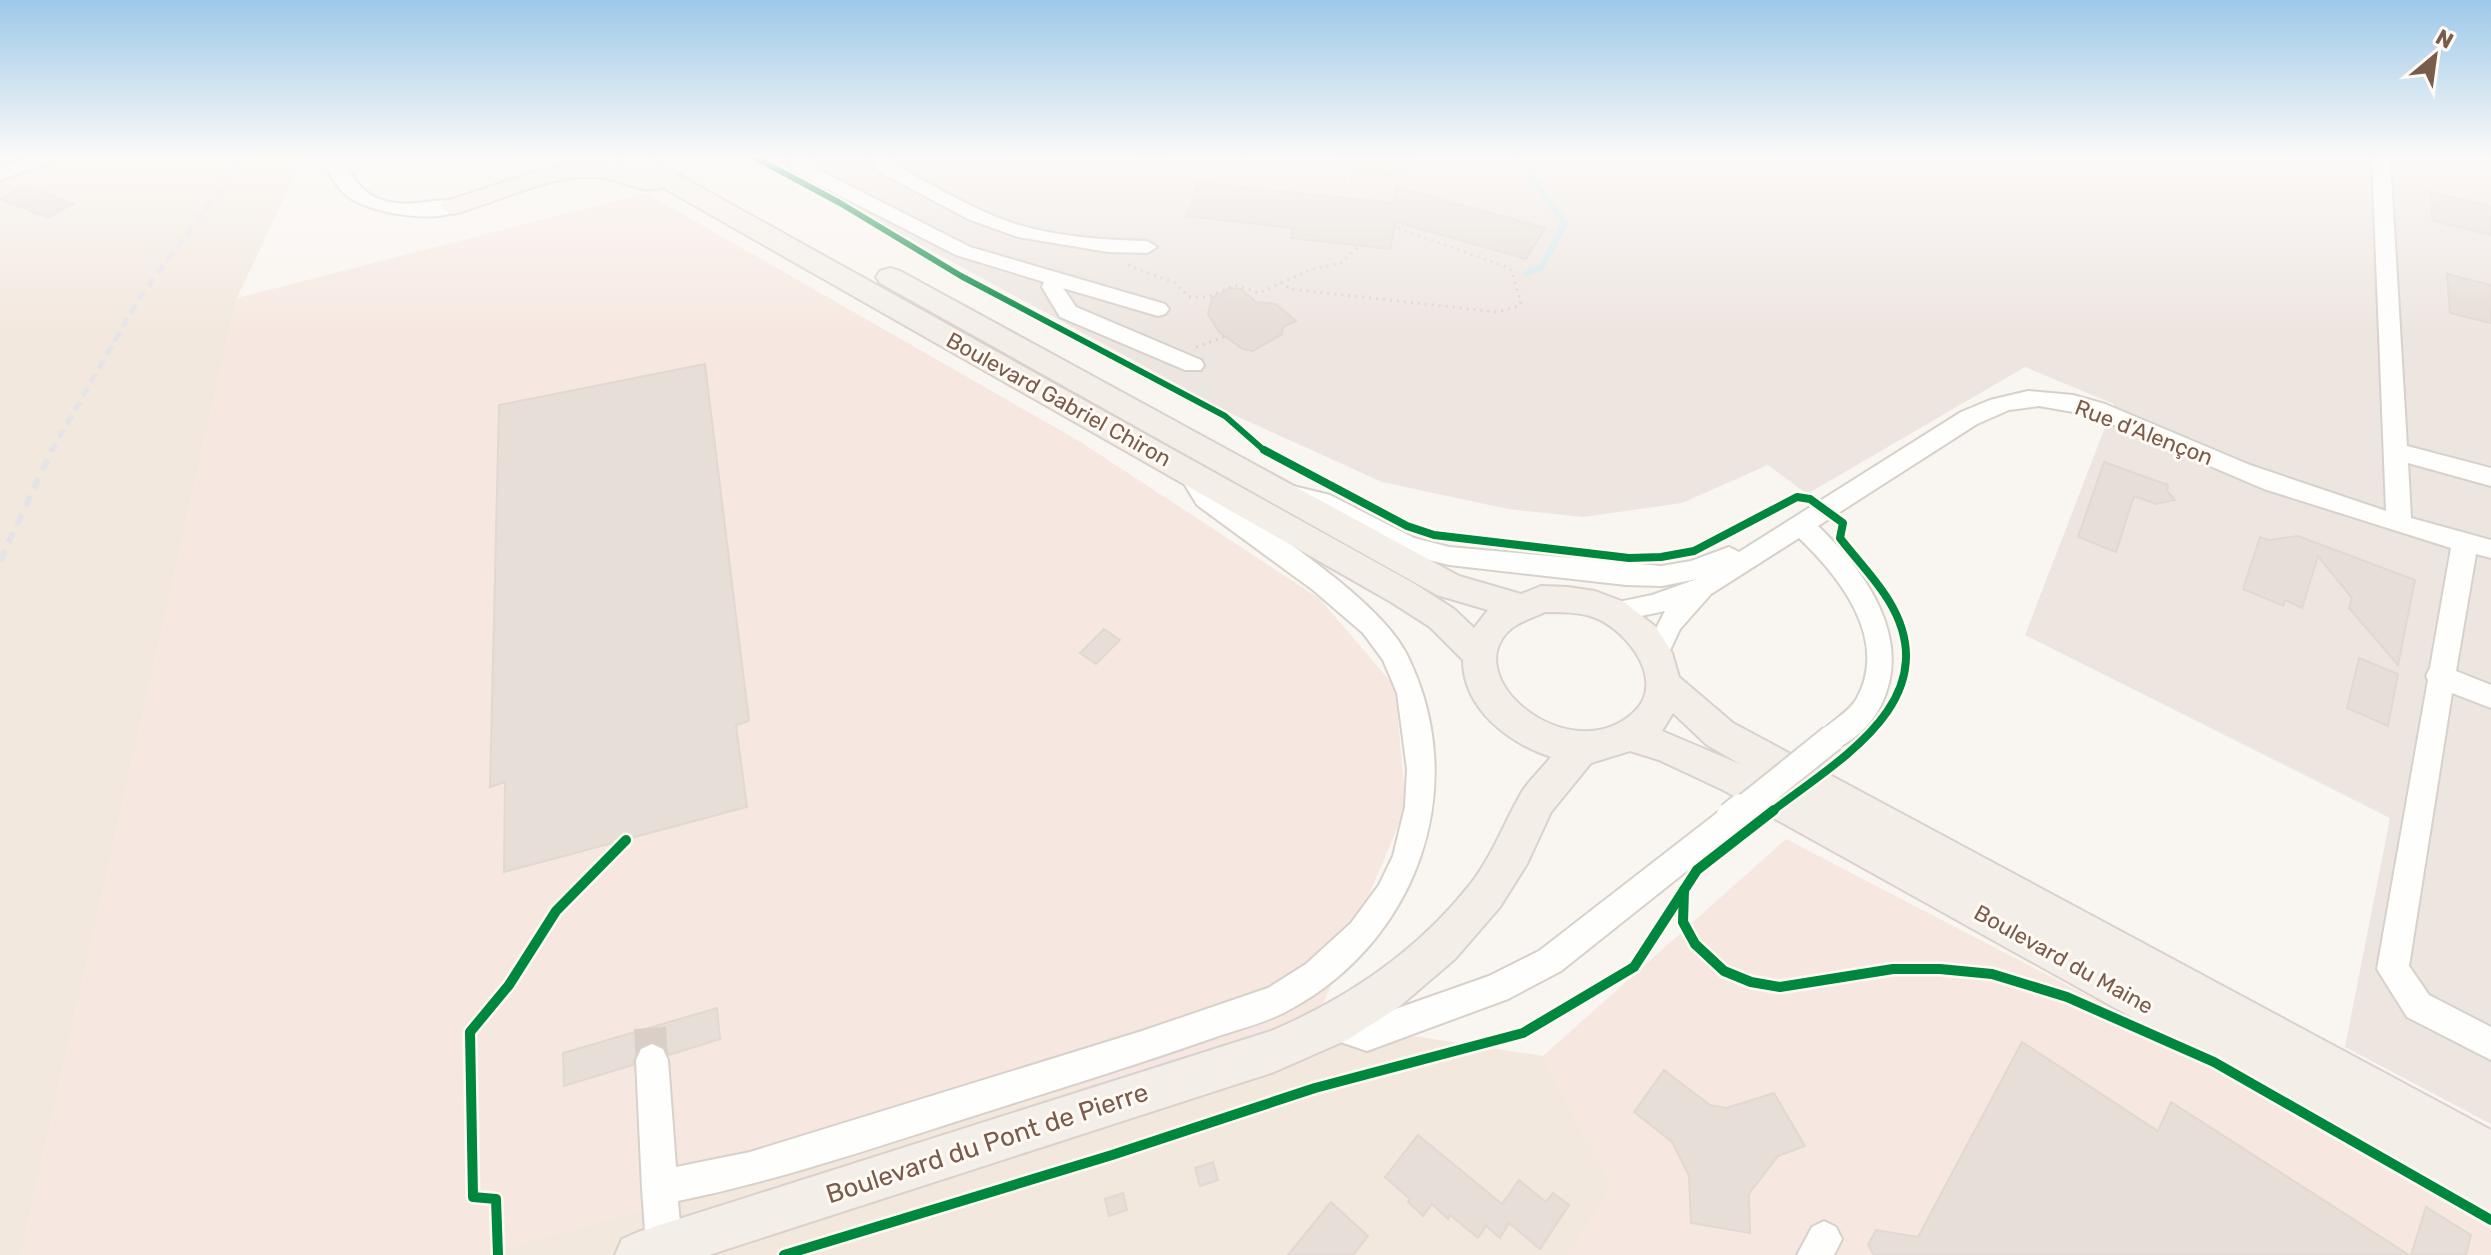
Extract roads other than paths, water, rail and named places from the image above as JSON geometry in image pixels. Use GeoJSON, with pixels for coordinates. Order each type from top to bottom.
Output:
{"type":"FeatureCollection","features":[{"type":"Feature","properties":{"kind":"main road","name":"Boulevard Gabriel Chiron"},"geometry":{"type":"LineString","coordinates":[[735,217],[1403,593],[1442,618],[1479,654]]}},
{"type":"Feature","properties":{"kind":"main road","name":"Boulevard Gabriel Chiron"},"geometry":{"type":"LineString","coordinates":[[783,217],[1449,586],[1519,606]]}},
{"type":"Feature","properties":{"kind":"main road"},"geometry":{"type":"LineString","coordinates":[[1541,599],[1565,599],[1589,603],[1631,623],[1660,669],[1660,704],[1649,722],[1631,736],[1600,746],[1582,747],[1553,742],[1526,731],[1504,716],[1488,696],[1480,675],[1479,654],[1491,625],[1519,606],[1541,599]]}},
{"type":"Feature","properties":{"kind":"main road","name":"Boulevard du Maine"},"geometry":{"type":"LineString","coordinates":[[1660,669],[1691,711],[1720,734],[2491,1154]]}},
{"type":"Feature","properties":{"kind":"main road"},"geometry":{"type":"LineString","coordinates":[[1526,731],[1535,764],[1537,801]]}},
{"type":"Feature","properties":{"kind":"main road","name":"Boulevard du Maine"},"geometry":{"type":"LineString","coordinates":[[1631,736],[1669,748],[1736,779],[2491,1194]]}},
{"type":"Feature","properties":{"kind":"main road"},"geometry":{"type":"LineString","coordinates":[[1537,801],[1582,747]]}},
{"type":"Feature","properties":{"kind":"main road","name":"Boulevard du Pont de Pierre"},"geometry":{"type":"LineString","coordinates":[[651,1251],[1274,1051],[1334,1025],[1385,992],[1441,946],[1465,920],[1513,852],[1537,801]]}},
{"type":"Feature","properties":{"kind":"street"},"geometry":{"type":"LineString","coordinates":[[895,217],[963,251],[1158,309]]}},
{"type":"Feature","properties":{"kind":"street"},"geometry":{"type":"LineString","coordinates":[[980,217],[1052,237],[1099,246],[1147,247]]}},
{"type":"Feature","properties":{"kind":"street"},"geometry":{"type":"LineString","coordinates":[[2384,217],[2399,524]]}},
{"type":"Feature","properties":{"kind":"street"},"geometry":{"type":"LineString","coordinates":[[1056,279],[1052,287],[1068,312],[1193,365]]}},
{"type":"Feature","properties":{"kind":"street","name":"Rue d’Alençon"},"geometry":{"type":"LineString","coordinates":[[1705,586],[1969,418],[1994,404],[2029,399],[2051,399],[2088,408],[2243,471],[2399,524],[2491,549]]}},
{"type":"Feature","properties":{"kind":"street"},"geometry":{"type":"LineString","coordinates":[[2397,452],[2491,477]]}},
{"type":"Feature","properties":{"kind":"street"},"geometry":{"type":"LineString","coordinates":[[659,1188],[750,1169],[1142,1047],[1277,1000],[1317,974],[1372,920],[1390,895],[1408,857],[1419,807],[1418,738],[1410,693],[1394,655],[1372,626],[1311,574],[1206,499],[1189,472]]}},
{"type":"Feature","properties":{"kind":"street"},"geometry":{"type":"LineString","coordinates":[[1283,492],[1321,501],[1407,545],[1449,556],[1662,576],[1694,570],[1729,556],[1756,553]]}},
{"type":"Feature","properties":{"kind":"street"},"geometry":{"type":"LineString","coordinates":[[1334,1025],[1367,1035],[1497,988],[1550,961],[1861,714],[1872,696],[1881,654],[1877,626],[1856,586],[1801,525]]}},
{"type":"Feature","properties":{"kind":"street"},"geometry":{"type":"LineString","coordinates":[[2463,542],[2464,552],[2439,676],[2411,873],[2393,969],[2418,1006],[2491,1044]]}},
{"type":"Feature","properties":{"kind":"street"},"geometry":{"type":"LineString","coordinates":[[1613,612],[1654,605],[1705,586]]}},
{"type":"Feature","properties":{"kind":"street"},"geometry":{"type":"LineString","coordinates":[[1660,669],[1670,623],[1705,586]]}},
{"type":"Feature","properties":{"kind":"street"},"geometry":{"type":"LineString","coordinates":[[2439,676],[2491,697]]}},
{"type":"Feature","properties":{"kind":"street"},"geometry":{"type":"LineString","coordinates":[[651,1251],[659,1188],[652,1060]]}},
{"type":"Feature","properties":{"kind":"waterway"},"geometry":{"type":"LineString","coordinates":[[1527,273],[1541,268],[1565,223],[1560,217]]}},
{"type":"Feature","properties":{"kind":"tunnel"},"geometry":{"type":"LineString","coordinates":[[650,1028],[652,1060]]}},
{"type":"Feature","properties":{"kind":"railway"},"geometry":{"type":"LineString","coordinates":[[51,451],[138,300],[200,217]]}},
{"type":"Feature","properties":{"kind":"railway"},"geometry":{"type":"LineString","coordinates":[[0,561],[51,451]]}}]}
